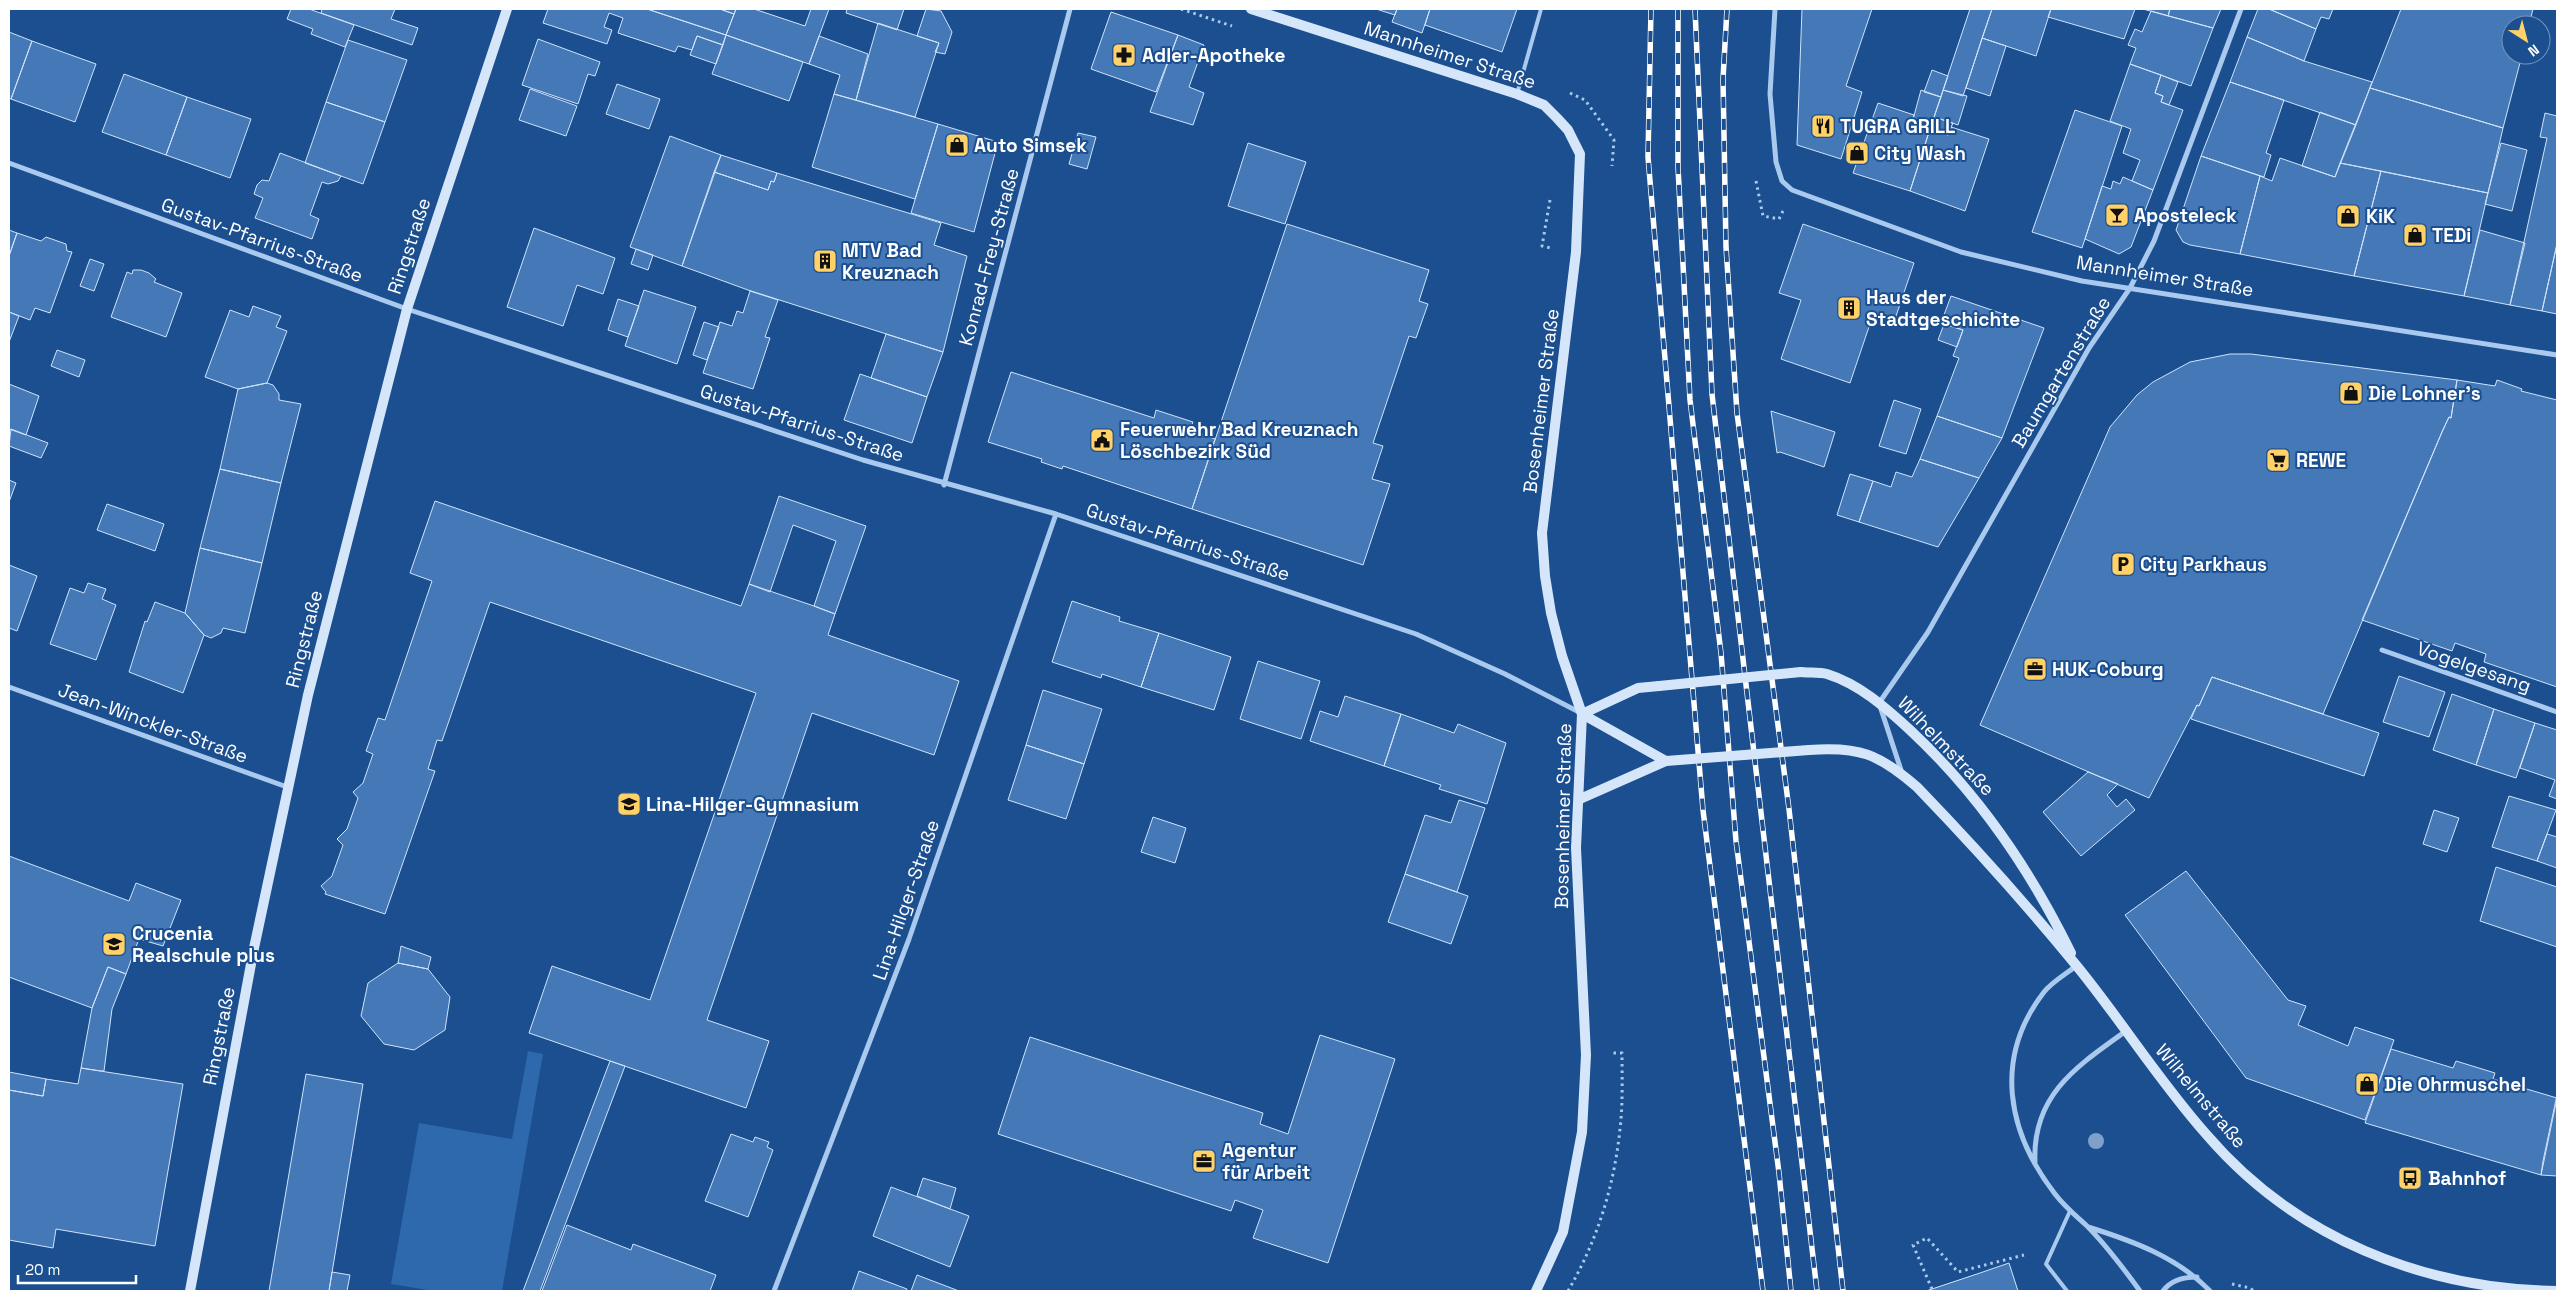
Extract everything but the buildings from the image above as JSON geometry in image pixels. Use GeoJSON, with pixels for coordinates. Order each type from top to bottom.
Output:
{"type":"FeatureCollection","features":[{"type":"Feature","properties":{"kind":"main road","name":"Ringstraße"},"geometry":{"type":"LineString","coordinates":[[190,1291],[254,948],[308,695],[407,308],[507,9]]}},
{"type":"Feature","properties":{"kind":"main road","name":"Mannheimer Straße"},"geometry":{"type":"LineString","coordinates":[[1251,9],[1517,94],[1544,105],[1568,130],[1580,154],[1576,252]]}},
{"type":"Feature","properties":{"kind":"main road","name":"Bosenheimer Straße"},"geometry":{"type":"LineString","coordinates":[[1536,1291],[1562,1232],[1582,1132],[1586,1055],[1576,848],[1580,799],[1582,714],[1562,656],[1551,613],[1545,576],[1542,533],[1576,252]]}},
{"type":"Feature","properties":{"kind":"main road","name":"Wilhelmstraße"},"geometry":{"type":"LineString","coordinates":[[1582,714],[1638,688],[1801,672],[1826,674],[1858,688],[1879,703],[1922,741],[1980,805],[2016,856],[2049,909],[2076,966]]}},
{"type":"Feature","properties":{"kind":"main road"},"geometry":{"type":"LineString","coordinates":[[1582,714],[1666,761]]}},
{"type":"Feature","properties":{"kind":"main road","name":"Wilhelmstraße"},"geometry":{"type":"LineString","coordinates":[[1666,761],[1848,748],[1886,763],[1902,775],[1937,808],[2076,966],[2207,1136],[2269,1194],[2341,1240],[2382,1259],[2426,1274],[2471,1284],[2519,1291],[2557,1291]]}},
{"type":"Feature","properties":{"kind":"main road"},"geometry":{"type":"LineString","coordinates":[[1580,799],[1666,761]]}},
{"type":"Feature","properties":{"kind":"street","name":"Konrad-Frey-Straße"},"geometry":{"type":"LineString","coordinates":[[944,485],[1070,9]]}},
{"type":"Feature","properties":{"kind":"street","name":"Mannheimer Straße"},"geometry":{"type":"LineString","coordinates":[[1775,9],[1770,94],[1776,162],[1782,180],[1792,190],[1961,252],[2082,281],[2557,355]]}},
{"type":"Feature","properties":{"kind":"street","name":"Baumgartenstraße"},"geometry":{"type":"LineString","coordinates":[[1879,703],[1928,632],[2089,348],[2130,288],[2154,241],[2241,9]]}},
{"type":"Feature","properties":{"kind":"street","name":"Gustav-Pfarrius-Straße"},"geometry":{"type":"LineString","coordinates":[[9,163],[407,308],[863,460],[944,485],[1056,514],[1416,634],[1505,674],[1582,714]]}},
{"type":"Feature","properties":{"kind":"street","name":"Lina-Hilger-Straße"},"geometry":{"type":"LineString","coordinates":[[774,1291],[909,939],[1056,514]]}},
{"type":"Feature","properties":{"kind":"street","name":"Vogelgesang"},"geometry":{"type":"LineString","coordinates":[[2382,650],[2557,712]]}},
{"type":"Feature","properties":{"kind":"street","name":"Jean-Winckler-Straße"},"geometry":{"type":"LineString","coordinates":[[9,687],[287,787]]}},
{"type":"Feature","properties":{"kind":"street"},"geometry":{"type":"LineString","coordinates":[[1879,703],[1902,775]]}},
{"type":"Feature","properties":{"kind":"street"},"geometry":{"type":"LineString","coordinates":[[2076,966],[2046,990],[2031,1011],[2019,1037],[2012,1064],[2015,1116],[2023,1142],[2035,1165],[2056,1196],[2088,1227],[2140,1291]]}},
{"type":"Feature","properties":{"kind":"street"},"geometry":{"type":"LineString","coordinates":[[2035,1165],[2034,1142],[2043,1111],[2061,1082],[2077,1067],[2126,1031]]}},
{"type":"Feature","properties":{"kind":"street"},"geometry":{"type":"LineString","coordinates":[[2088,1227],[2152,1250],[2197,1277],[2210,1291]]}},
{"type":"Feature","properties":{"kind":"street"},"geometry":{"type":"LineString","coordinates":[[2163,1291],[2168,1285],[2179,1279],[2197,1277]]}},
{"type":"Feature","properties":{"kind":"lane"},"geometry":{"type":"LineString","coordinates":[[1517,94],[1541,9]]}},
{"type":"Feature","properties":{"kind":"lane"},"geometry":{"type":"LineString","coordinates":[[2067,1291],[2046,1264],[2070,1211]]}},
{"type":"Feature","properties":{"kind":"path"},"geometry":{"type":"LineString","coordinates":[[1181,9],[1236,28]]}},
{"type":"Feature","properties":{"kind":"path"},"geometry":{"type":"LineString","coordinates":[[1542,246],[1551,197]]}},
{"type":"Feature","properties":{"kind":"path"},"geometry":{"type":"LineString","coordinates":[[1763,216],[1779,220]]}},
{"type":"Feature","properties":{"kind":"path"},"geometry":{"type":"LineString","coordinates":[[1568,1291],[1586,1260],[1608,1199],[1620,1128],[1622,1052]]}},
{"type":"Feature","properties":{"kind":"path"},"geometry":{"type":"LineString","coordinates":[[1932,1289],[1913,1245],[1928,1238],[1958,1272],[2032,1253]]}},
{"type":"Feature","properties":{"kind":"path"},"geometry":{"type":"LineString","coordinates":[[2250,1288],[2254,1291]]}},
{"type":"Feature","properties":{"kind":"shaded area"},"geometry":{"type":"Polygon","coordinates":[[[528,1051],[543,1054],[502,1291],[434,1291],[391,1284],[419,1123],[512,1139],[528,1051]]]}},
{"type":"Feature","properties":{"kind":"railway"},"geometry":{"type":"LineString","coordinates":[[1651,9],[1648,157],[1703,810],[1763,1291]]}},
{"type":"Feature","properties":{"kind":"railway"},"geometry":{"type":"LineString","coordinates":[[1678,9],[1678,167],[1690,400],[1721,653],[1736,841],[1779,1173],[1791,1291]]}},
{"type":"Feature","properties":{"kind":"railway"},"geometry":{"type":"LineString","coordinates":[[1695,9],[1712,394],[1817,1291]]}},
{"type":"Feature","properties":{"kind":"railway"},"geometry":{"type":"LineString","coordinates":[[1727,9],[1723,79],[1726,247],[1737,413],[1789,809],[1843,1291]]}},
{"type":"Feature","properties":{"kind":"place","name":"Adler-Apotheke"},"geometry":{"type":"Point","coordinates":[1124,55]}},
{"type":"Feature","properties":{"kind":"place","name":"TUGRA GRILL"},"geometry":{"type":"Point","coordinates":[1823,126]}},
{"type":"Feature","properties":{"kind":"place","name":"Auto Simsek"},"geometry":{"type":"Point","coordinates":[957,145]}},
{"type":"Feature","properties":{"kind":"place","name":"City Wash"},"geometry":{"type":"Point","coordinates":[1857,153]}},
{"type":"Feature","properties":{"kind":"place","name":"Aposteleck"},"geometry":{"type":"Point","coordinates":[2117,215]}},
{"type":"Feature","properties":{"kind":"place","name":"KiK"},"geometry":{"type":"Point","coordinates":[2348,216]}},
{"type":"Feature","properties":{"kind":"place","name":"TEDi"},"geometry":{"type":"Point","coordinates":[2415,235]}},
{"type":"Feature","properties":{"kind":"place","name":"MTV Bad Kreuznach"},"geometry":{"type":"Point","coordinates":[825,261]}},
{"type":"Feature","properties":{"kind":"place","name":"Haus der Stadtgeschichte"},"geometry":{"type":"Point","coordinates":[1849,308]}},
{"type":"Feature","properties":{"kind":"place","name":"Die Lohner's"},"geometry":{"type":"Point","coordinates":[2351,393]}},
{"type":"Feature","properties":{"kind":"place","name":"Feuerwehr Bad Kreuznach Löschbezirk Süd"},"geometry":{"type":"Point","coordinates":[1102,440]}},
{"type":"Feature","properties":{"kind":"place","name":"REWE"},"geometry":{"type":"Point","coordinates":[2278,460]}},
{"type":"Feature","properties":{"kind":"place","name":"City Parkhaus"},"geometry":{"type":"Point","coordinates":[2123,564]}},
{"type":"Feature","properties":{"kind":"place","name":"HUK-Coburg"},"geometry":{"type":"Point","coordinates":[2035,669]}},
{"type":"Feature","properties":{"kind":"place","name":"Lina-Hilger-Gymnasium"},"geometry":{"type":"Point","coordinates":[629,804]}},
{"type":"Feature","properties":{"kind":"place","name":"Crucenia Realschule plus"},"geometry":{"type":"Point","coordinates":[114,944]}},
{"type":"Feature","properties":{"kind":"place","name":"Die Ohrmuschel"},"geometry":{"type":"Point","coordinates":[2367,1084]}},
{"type":"Feature","properties":{"kind":"place","name":"Agentur für Arbeit"},"geometry":{"type":"Point","coordinates":[1204,1161]}},
{"type":"Feature","properties":{"kind":"place","name":"Bahnhof"},"geometry":{"type":"Point","coordinates":[2410,1178]}}]}
